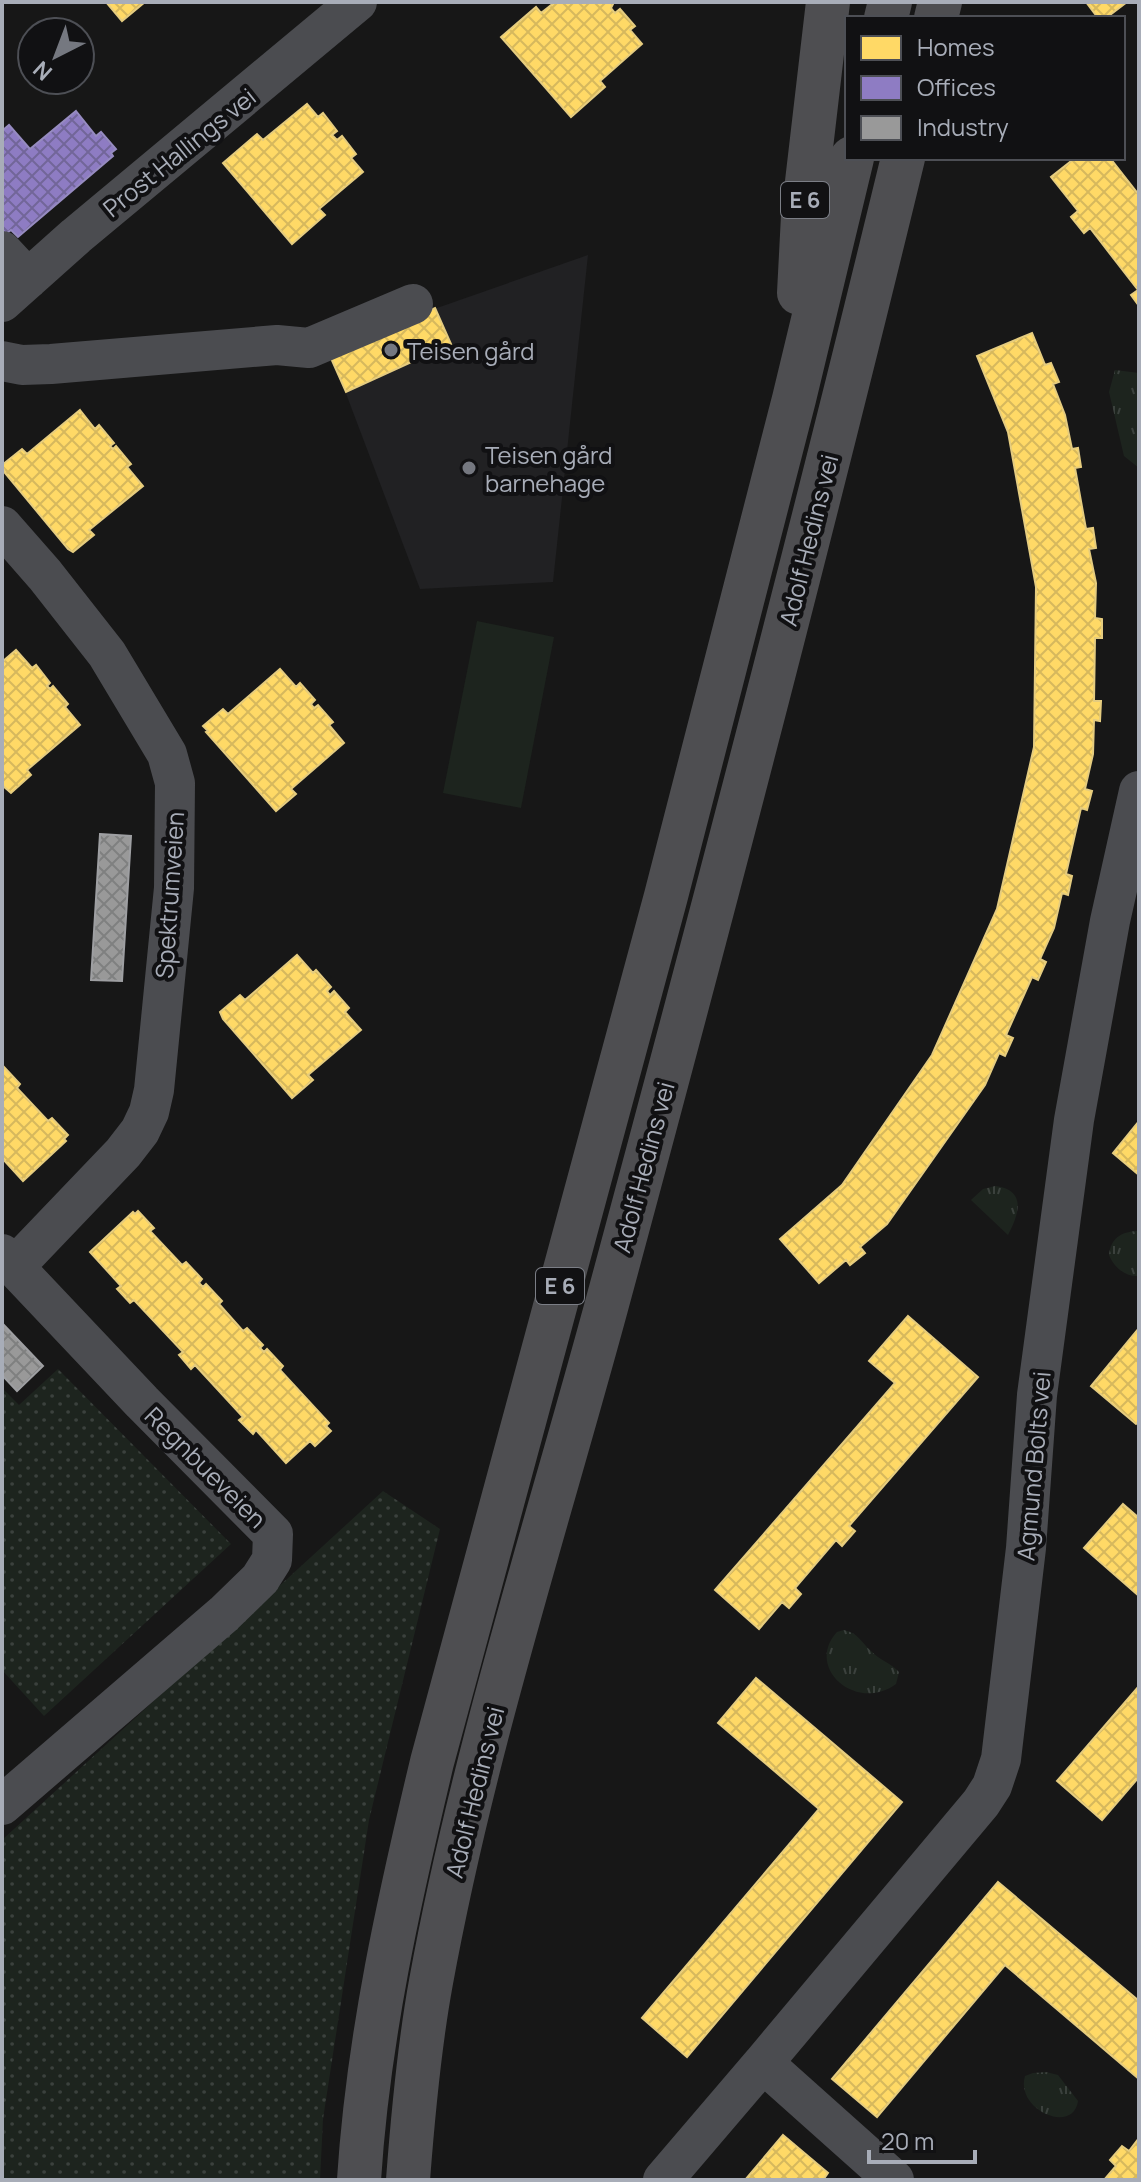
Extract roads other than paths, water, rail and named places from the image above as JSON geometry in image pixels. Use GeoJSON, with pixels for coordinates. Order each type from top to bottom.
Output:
{"type":"FeatureCollection","features":[{"type":"Feature","properties":{"kind":"highway","name":"E 6"},"geometry":{"type":"LineString","coordinates":[[794,399],[803,216],[828,2]]}},
{"type":"Feature","properties":{"kind":"highway","name":"Adolf Hedins vei"},"geometry":{"type":"LineString","coordinates":[[359,2180],[380,2007],[405,1875],[432,1762],[666,896],[794,399],[852,160]]}},
{"type":"Feature","properties":{"kind":"highway","name":"Adolf Hedins vei"},"geometry":{"type":"LineString","coordinates":[[408,2180],[430,1988],[474,1785],[710,918],[842,409],[903,160]]}},
{"type":"Feature","properties":{"kind":"street","name":"Prost Hallings vei"},"geometry":{"type":"LineString","coordinates":[[11,277],[357,2]]}},
{"type":"Feature","properties":{"kind":"street"},"geometry":{"type":"LineString","coordinates":[[2,361],[22,365],[51,364],[277,345],[309,348],[413,304]]}},
{"type":"Feature","properties":{"kind":"street","name":"Spektrumveien"},"geometry":{"type":"LineString","coordinates":[[2,526],[107,654],[167,754],[175,783],[174,888],[154,1090],[149,1112],[140,1131],[123,1153],[8,1260]]}},
{"type":"Feature","properties":{"kind":"street","name":"Agmund Bolts vei"},"geometry":{"type":"LineString","coordinates":[[663,2180],[981,1803],[992,1786],[1001,1759],[1026,1548],[1037,1395],[1074,1120],[1110,921],[1139,791]]}},
{"type":"Feature","properties":{"kind":"street","name":"Regnbueveien"},"geometry":{"type":"LineString","coordinates":[[2,1805],[224,1614],[260,1579],[272,1560],[273,1534],[8,1260]]}},
{"type":"Feature","properties":{"kind":"street"},"geometry":{"type":"LineString","coordinates":[[763,2063],[894,2180]]}},
{"type":"Feature","properties":{"kind":"place","name":"Teisen gård"},"geometry":{"type":"Point","coordinates":[391,350]}},
{"type":"Feature","properties":{"kind":"place","name":"Teisen gård barnehage"},"geometry":{"type":"Point","coordinates":[469,468]}}]}
